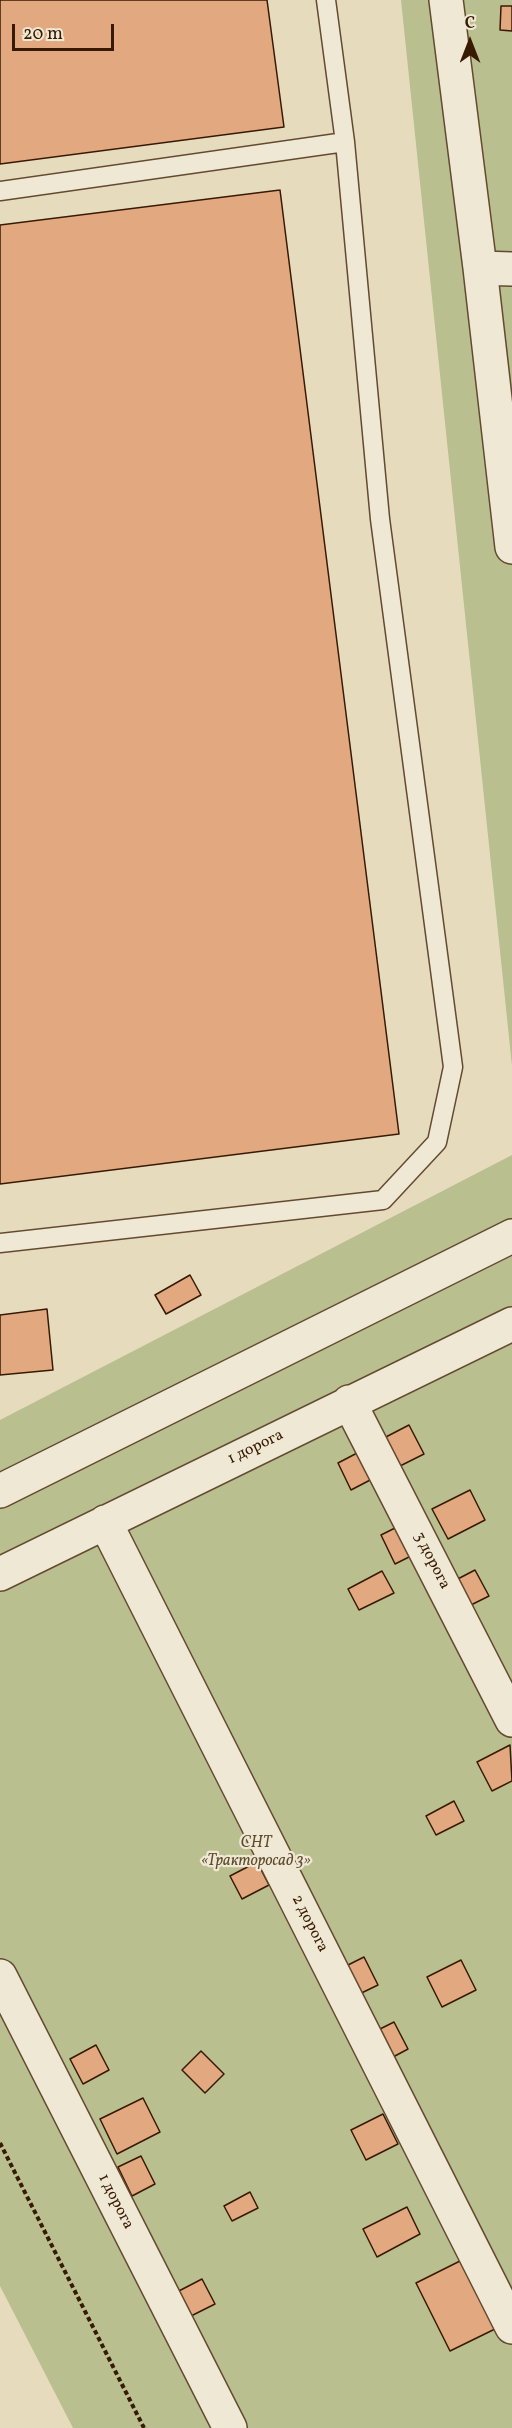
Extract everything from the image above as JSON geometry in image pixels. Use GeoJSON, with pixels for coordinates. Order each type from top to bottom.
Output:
{"type":"FeatureCollection","features":[{"type":"Feature","properties":{"kind":"street"},"geometry":{"type":"LineString","coordinates":[[446,0],[496,268],[512,548]]}},
{"type":"Feature","properties":{"kind":"street"},"geometry":{"type":"LineString","coordinates":[[0,1491],[512,1236]]}},
{"type":"Feature","properties":{"kind":"street","name":"1 дорога"},"geometry":{"type":"LineString","coordinates":[[0,1574],[512,1324]]}},
{"type":"Feature","properties":{"kind":"street","name":"3 дорога"},"geometry":{"type":"LineString","coordinates":[[349,1402],[512,1720]]}},
{"type":"Feature","properties":{"kind":"street","name":"2 дорога"},"geometry":{"type":"LineString","coordinates":[[105,1522],[512,2327]]}},
{"type":"Feature","properties":{"kind":"street","name":"1 дорога"},"geometry":{"type":"LineString","coordinates":[[0,1976],[230,2428]]}},
{"type":"Feature","properties":{"kind":"lane"},"geometry":{"type":"LineString","coordinates":[[0,1244],[383,1200],[437,1142],[453,1067],[380,519],[345,142],[326,0]]}},
{"type":"Feature","properties":{"kind":"lane"},"geometry":{"type":"LineString","coordinates":[[0,191],[345,142]]}},
{"type":"Feature","properties":{"kind":"path"},"geometry":{"type":"LineString","coordinates":[[0,2143],[144,2428]]}},
{"type":"Feature","properties":{"kind":"green space"},"geometry":{"type":"Polygon","coordinates":[[[401,0],[512,0],[512,1066],[401,0]]]}},
{"type":"Feature","properties":{"kind":"green space","name":"СНТ «Тракторосад 3»"},"geometry":{"type":"Polygon","coordinates":[[[512,1155],[512,2428],[73,2428],[0,2286],[0,1420],[512,1155]]]}},
{"type":"Feature","properties":{"kind":"building"},"geometry":{"type":"Polygon","coordinates":[[[0,0],[267,0],[284,127],[0,164],[0,0]]]}},
{"type":"Feature","properties":{"kind":"building"},"geometry":{"type":"Polygon","coordinates":[[[501,6],[512,6],[512,31],[500,30],[501,6]]]}},
{"type":"Feature","properties":{"kind":"building"},"geometry":{"type":"Polygon","coordinates":[[[280,190],[399,1134],[0,1184],[0,225],[280,190]]]}},
{"type":"Feature","properties":{"kind":"building"},"geometry":{"type":"Polygon","coordinates":[[[190,1275],[201,1295],[166,1314],[155,1295],[190,1275]]]}},
{"type":"Feature","properties":{"kind":"building"},"geometry":{"type":"Polygon","coordinates":[[[47,1309],[53,1370],[0,1375],[0,1315],[47,1309]]]}},
{"type":"Feature","properties":{"kind":"building"},"geometry":{"type":"Polygon","coordinates":[[[409,1425],[424,1454],[396,1468],[382,1439],[409,1425]]]}},
{"type":"Feature","properties":{"kind":"building"},"geometry":{"type":"Polygon","coordinates":[[[361,1451],[374,1478],[351,1490],[338,1463],[361,1451]]]}},
{"type":"Feature","properties":{"kind":"building"},"geometry":{"type":"Polygon","coordinates":[[[470,1490],[485,1520],[448,1539],[432,1509],[470,1490]]]}},
{"type":"Feature","properties":{"kind":"building"},"geometry":{"type":"Polygon","coordinates":[[[397,1527],[411,1556],[395,1564],[381,1535],[397,1527]]]}},
{"type":"Feature","properties":{"kind":"building"},"geometry":{"type":"Polygon","coordinates":[[[475,1570],[489,1596],[465,1608],[452,1582],[475,1570]]]}},
{"type":"Feature","properties":{"kind":"building"},"geometry":{"type":"Polygon","coordinates":[[[382,1571],[394,1593],[359,1610],[348,1589],[382,1571]]]}},
{"type":"Feature","properties":{"kind":"building"},"geometry":{"type":"Polygon","coordinates":[[[510,1745],[512,1781],[492,1791],[477,1762],[510,1745]]]}},
{"type":"Feature","properties":{"kind":"building"},"geometry":{"type":"Polygon","coordinates":[[[454,1801],[464,1821],[436,1835],[426,1816],[454,1801]]]}},
{"type":"Feature","properties":{"kind":"building"},"geometry":{"type":"Polygon","coordinates":[[[257,1862],[269,1885],[242,1899],[230,1876],[257,1862]]]}},
{"type":"Feature","properties":{"kind":"building"},"geometry":{"type":"Polygon","coordinates":[[[364,1957],[378,1985],[347,2000],[342,1968],[364,1957]]]}},
{"type":"Feature","properties":{"kind":"building"},"geometry":{"type":"Polygon","coordinates":[[[461,1960],[476,1990],[442,2007],[427,1977],[461,1960]]]}},
{"type":"Feature","properties":{"kind":"building"},"geometry":{"type":"Polygon","coordinates":[[[394,2022],[408,2049],[380,2064],[366,2036],[394,2022]]]}},
{"type":"Feature","properties":{"kind":"building"},"geometry":{"type":"Polygon","coordinates":[[[96,2045],[109,2070],[83,2084],[70,2059],[96,2045]]]}},
{"type":"Feature","properties":{"kind":"building"},"geometry":{"type":"Polygon","coordinates":[[[201,2051],[224,2074],[205,2093],[182,2070],[201,2051]]]}},
{"type":"Feature","properties":{"kind":"building"},"geometry":{"type":"Polygon","coordinates":[[[143,2098],[160,2132],[117,2154],[100,2119],[143,2098]]]}},
{"type":"Feature","properties":{"kind":"building"},"geometry":{"type":"Polygon","coordinates":[[[383,2114],[398,2144],[366,2160],[351,2130],[383,2114]]]}},
{"type":"Feature","properties":{"kind":"building"},"geometry":{"type":"Polygon","coordinates":[[[141,2156],[155,2184],[132,2196],[118,2167],[141,2156]]]}},
{"type":"Feature","properties":{"kind":"building"},"geometry":{"type":"Polygon","coordinates":[[[250,2192],[258,2208],[232,2221],[224,2206],[250,2192]]]}},
{"type":"Feature","properties":{"kind":"building"},"geometry":{"type":"Polygon","coordinates":[[[407,2207],[420,2234],[377,2257],[363,2229],[407,2207]]]}},
{"type":"Feature","properties":{"kind":"building"},"geometry":{"type":"Polygon","coordinates":[[[460,2261],[495,2329],[450,2351],[416,2283],[460,2261]]]}},
{"type":"Feature","properties":{"kind":"building"},"geometry":{"type":"Polygon","coordinates":[[[202,2279],[215,2304],[187,2318],[175,2293],[202,2279]]]}}]}
